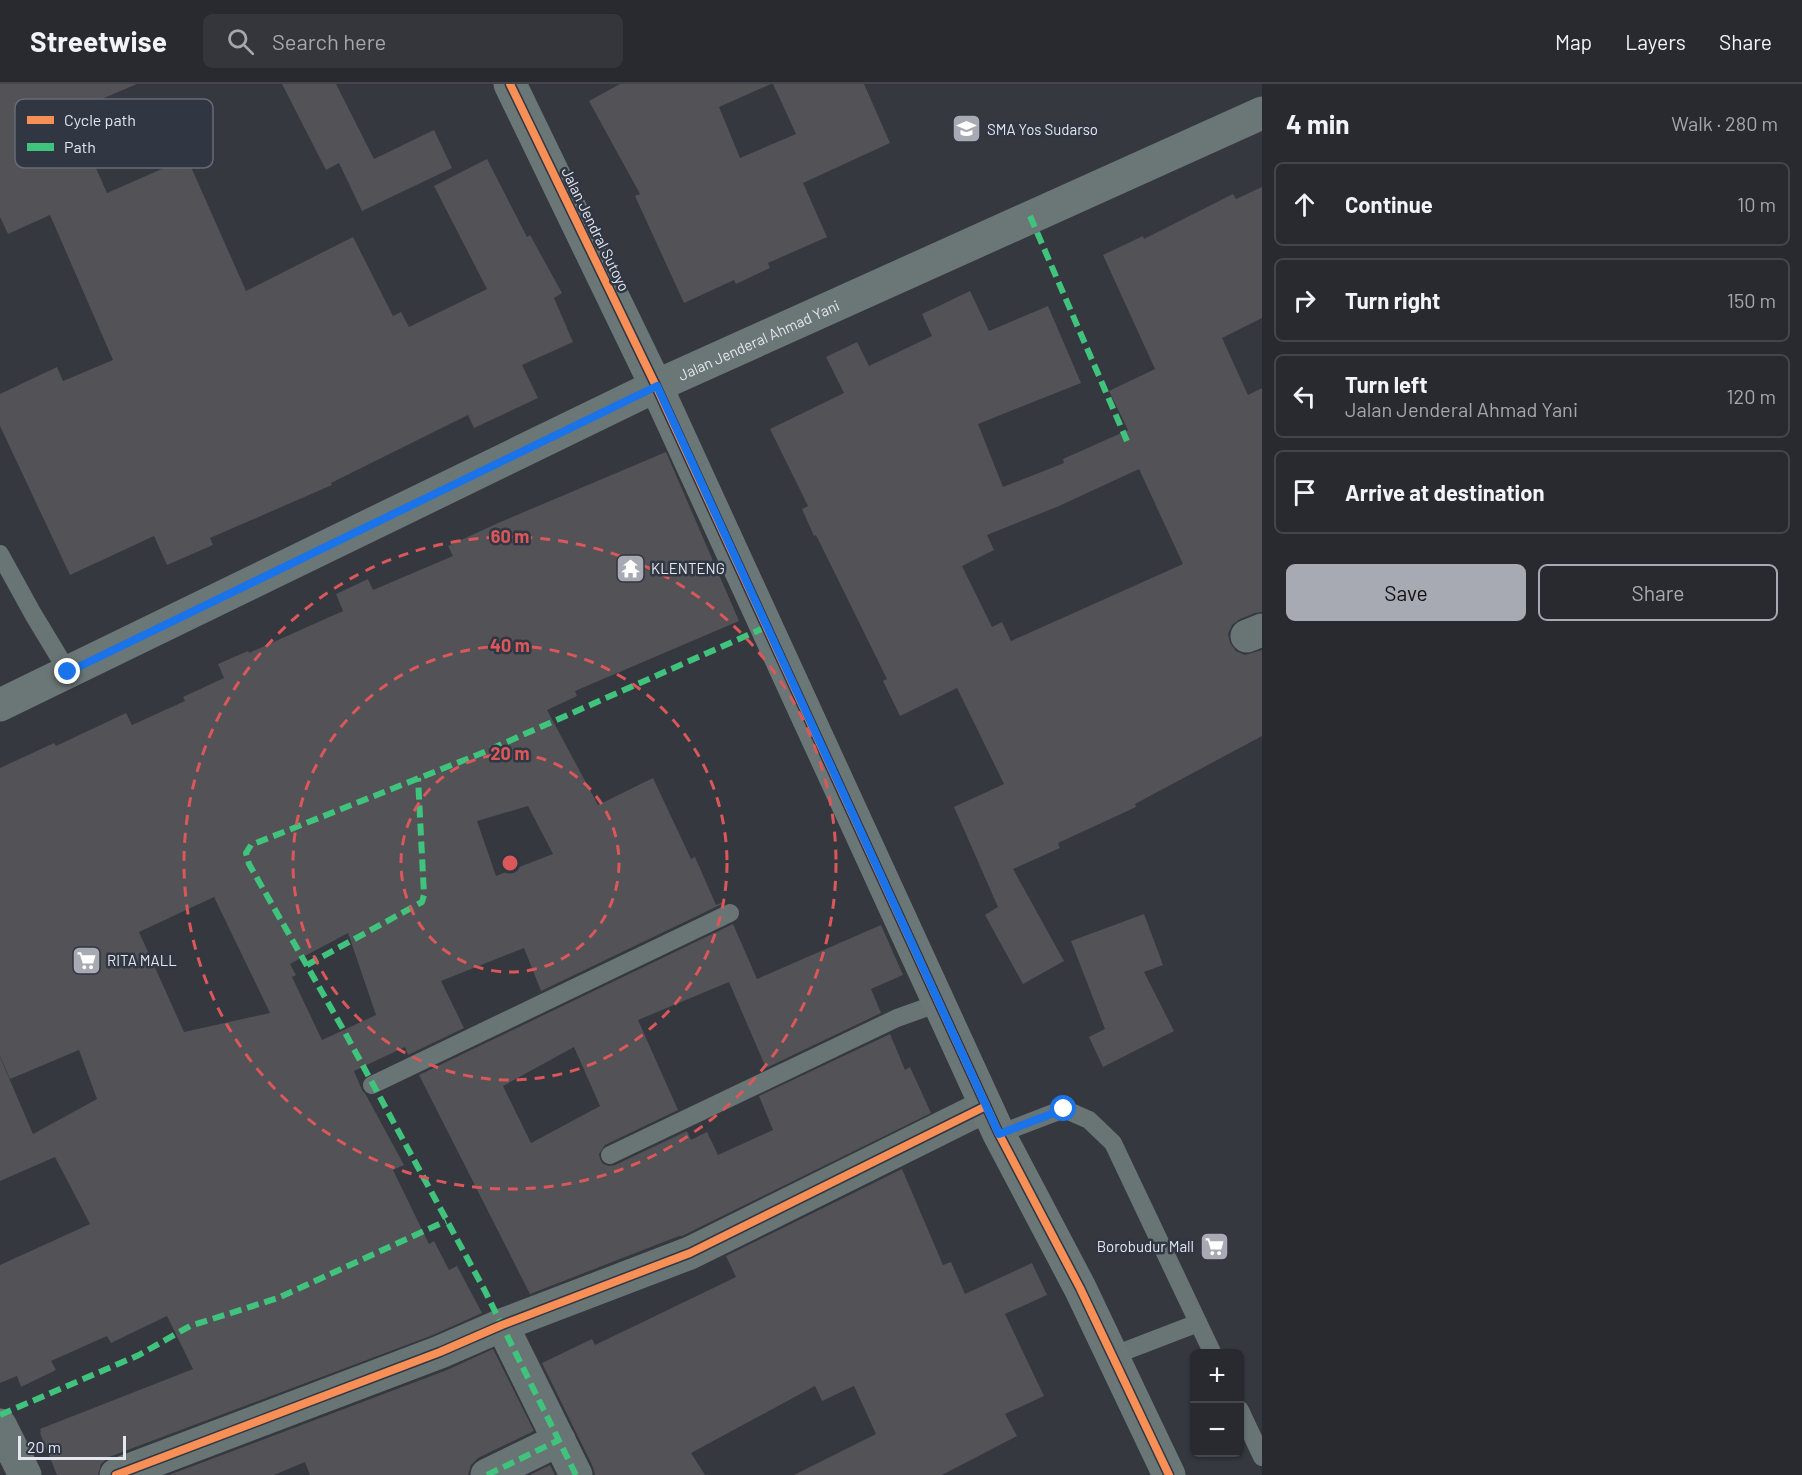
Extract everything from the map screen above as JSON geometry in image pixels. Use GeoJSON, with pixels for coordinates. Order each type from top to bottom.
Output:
{"type":"FeatureCollection","features":[{"type":"Feature","properties":{"kind":"street","name":"Jalan Jendral Sutoyo"},"geometry":{"type":"LineString","coordinates":[[510,84],[657,386],[993,1120],[1074,1278],[1169,1475]]}},
{"type":"Feature","properties":{"kind":"street","name":"Jalan Jenderal Ahmad Yani"},"geometry":{"type":"LineString","coordinates":[[0,705],[657,386],[1262,112]]}},
{"type":"Feature","properties":{"kind":"street"},"geometry":{"type":"LineString","coordinates":[[116,1475],[440,1352],[502,1324],[690,1253],[993,1120]]}},
{"type":"Feature","properties":{"kind":"street"},"geometry":{"type":"LineString","coordinates":[[502,1324],[576,1475]]}},
{"type":"Feature","properties":{"kind":"street"},"geometry":{"type":"LineString","coordinates":[[2,1437],[24,1475]]}},
{"type":"Feature","properties":{"kind":"street"},"geometry":{"type":"LineString","coordinates":[[487,1475],[559,1440]]}},
{"type":"Feature","properties":{"kind":"lane"},"geometry":{"type":"LineString","coordinates":[[0,554],[68,672]]}},
{"type":"Feature","properties":{"kind":"lane"},"geometry":{"type":"LineString","coordinates":[[372,1085],[730,913]]}},
{"type":"Feature","properties":{"kind":"lane"},"geometry":{"type":"LineString","coordinates":[[610,1155],[897,1018],[939,1003]]}},
{"type":"Feature","properties":{"kind":"lane"},"geometry":{"type":"LineString","coordinates":[[993,1120],[1064,1109],[1089,1120],[1113,1143],[1211,1349]]}},
{"type":"Feature","properties":{"kind":"lane"},"geometry":{"type":"LineString","coordinates":[[1112,1356],[1198,1323]]}},
{"type":"Feature","properties":{"kind":"lane"},"geometry":{"type":"LineString","coordinates":[[1244,1420],[1262,1457]]}},
{"type":"Feature","properties":{"kind":"building"},"geometry":{"type":"Polygon","coordinates":[[[0,84],[137,84],[102,99],[15,99],[15,168],[96,168],[107,193],[164,168],[191,168],[246,291],[353,237],[393,316],[401,312],[409,327],[487,289],[434,186],[487,159],[527,237],[530,235],[562,293],[554,298],[573,342],[522,365],[538,398],[474,428],[468,415],[331,483],[332,485],[210,538],[213,545],[167,565],[154,536],[70,575],[0,426],[0,394],[57,367],[63,381],[113,360],[50,215],[8,234],[0,217],[0,84]]]}},
{"type":"Feature","properties":{"kind":"building"},"geometry":{"type":"Polygon","coordinates":[[[282,84],[336,84],[374,159],[434,130],[452,168],[362,211],[339,163],[326,170],[282,84]]]}},
{"type":"Feature","properties":{"kind":"building"},"geometry":{"type":"Polygon","coordinates":[[[620,84],[771,84],[719,107],[740,158],[796,134],[773,84],[864,84],[890,143],[803,183],[827,237],[768,263],[770,268],[736,284],[734,280],[684,303],[635,196],[640,194],[589,101],[620,84]]]}},
{"type":"Feature","properties":{"kind":"building"},"geometry":{"type":"Polygon","coordinates":[[[1262,187],[1262,318],[1222,338],[1248,395],[1262,388],[1262,612],[1240,619],[1232,625],[1228,634],[1230,643],[1236,651],[1245,655],[1262,650],[1262,736],[1135,804],[1136,807],[1058,843],[1060,848],[1013,869],[1064,961],[1023,984],[985,915],[998,907],[954,807],[1004,784],[957,688],[900,716],[883,681],[887,679],[816,535],[814,536],[802,509],[808,506],[770,429],[844,393],[826,357],[857,342],[869,366],[932,336],[922,314],[970,291],[989,331],[1048,306],[1081,383],[978,424],[1003,487],[1064,463],[1063,459],[1128,430],[1109,391],[1155,369],[1103,255],[1143,236],[1144,239],[1233,194],[1236,199],[1262,187]],[[1139,469],[1059,506],[987,535],[994,550],[962,566],[992,627],[1002,622],[1011,641],[1183,564],[1139,469]]]}},
{"type":"Feature","properties":{"kind":"building"},"geometry":{"type":"Polygon","coordinates":[[[666,452],[739,621],[575,691],[577,696],[547,710],[598,805],[653,778],[691,859],[695,857],[716,905],[724,903],[541,991],[524,948],[441,981],[464,1028],[408,1055],[405,1047],[354,1071],[362,1090],[404,1165],[393,1170],[429,1244],[434,1241],[449,1270],[457,1266],[482,1313],[433,1335],[109,1457],[101,1464],[98,1475],[57,1475],[40,1429],[193,1369],[167,1316],[111,1343],[107,1336],[51,1361],[56,1370],[21,1387],[17,1376],[0,1383],[0,1265],[90,1224],[55,1157],[0,1181],[0,1057],[33,1134],[97,1099],[79,1050],[10,1079],[0,1056],[0,768],[54,743],[56,746],[126,713],[132,725],[185,701],[183,697],[224,678],[218,664],[248,651],[249,653],[343,611],[336,594],[368,579],[373,590],[453,556],[448,546],[666,452]],[[528,806],[477,821],[496,876],[553,854],[528,806]],[[214,897],[139,932],[184,1032],[270,1013],[214,897]],[[348,933],[290,964],[296,975],[292,977],[322,1040],[376,1015],[348,933]]]}},
{"type":"Feature","properties":{"kind":"building"},"geometry":{"type":"Polygon","coordinates":[[[1144,914],[1163,965],[1144,972],[1174,1031],[1103,1067],[1089,1037],[1105,1029],[1071,941],[1144,914]]]}},
{"type":"Feature","properties":{"kind":"building"},"geometry":{"type":"Polygon","coordinates":[[[733,924],[757,979],[881,925],[903,975],[871,989],[881,1013],[766,1068],[729,982],[638,1020],[678,1110],[605,1145],[599,1154],[600,1159],[603,1164],[615,1165],[687,1131],[691,1140],[707,1132],[718,1155],[773,1130],[759,1096],[890,1034],[905,1070],[910,1067],[931,1113],[682,1236],[530,1294],[419,1075],[733,924]],[[574,1047],[503,1086],[531,1143],[600,1106],[574,1047]]]}},
{"type":"Feature","properties":{"kind":"building"},"geometry":{"type":"Polygon","coordinates":[[[902,1169],[943,1265],[951,1262],[965,1294],[1032,1263],[1047,1295],[1005,1314],[1044,1396],[1005,1414],[1017,1436],[942,1475],[794,1475],[876,1434],[854,1386],[822,1401],[815,1386],[691,1453],[705,1475],[595,1475],[542,1363],[592,1339],[595,1345],[736,1277],[726,1256],[902,1169]]]}},
{"type":"Feature","properties":{"kind":"building"},"geometry":{"type":"Polygon","coordinates":[[[493,1349],[534,1431],[478,1458],[471,1465],[468,1475],[310,1475],[305,1462],[274,1475],[169,1475],[447,1370],[493,1349]]]}},
{"type":"Feature","properties":{"kind":"building"},"geometry":{"type":"Polygon","coordinates":[[[550,1465],[555,1475],[530,1475],[550,1465]]]}},
{"type":"Feature","properties":{"kind":"marked path"},"geometry":{"type":"LineString","coordinates":[[1030,216],[1127,441]]}},
{"type":"Feature","properties":{"kind":"marked path"},"geometry":{"type":"LineString","coordinates":[[576,1475],[484,1289],[343,1029],[249,864],[246,853],[251,845],[482,753],[766,627]]}},
{"type":"Feature","properties":{"kind":"marked path"},"geometry":{"type":"LineString","coordinates":[[307,965],[422,902],[424,895],[418,778]]}},
{"type":"Feature","properties":{"kind":"marked path"},"geometry":{"type":"LineString","coordinates":[[0,1415],[139,1355],[190,1326],[278,1298],[446,1221]]}},
{"type":"Feature","properties":{"kind":"marked path"},"geometry":{"type":"LineString","coordinates":[[487,1475],[559,1440]]}},
{"type":"Feature","properties":{"kind":"cycle path"},"geometry":{"type":"LineString","coordinates":[[510,84],[656,386],[999,1134],[1080,1288],[1169,1475]]}},
{"type":"Feature","properties":{"kind":"cycle path"},"geometry":{"type":"LineString","coordinates":[[116,1475],[440,1352],[502,1325],[690,1253],[986,1106]]}},
{"type":"Feature","properties":{"kind":"place","name":"SMA Yos Sudarso"},"geometry":{"type":"Point","coordinates":[966,129]}},
{"type":"Feature","properties":{"kind":"place","name":"KLENTENG"},"geometry":{"type":"Point","coordinates":[630,568]}},
{"type":"Feature","properties":{"kind":"place","name":"RITA MALL"},"geometry":{"type":"Point","coordinates":[86,960]}},
{"type":"Feature","properties":{"kind":"place","name":"Borobudur Mall"},"geometry":{"type":"Point","coordinates":[1215,1246]}},
{"type":"Feature","properties":{"kind":"route"},"geometry":{"type":"LineString","coordinates":[[68,672],[657,386],[999,1134],[1064,1109]]}}]}
